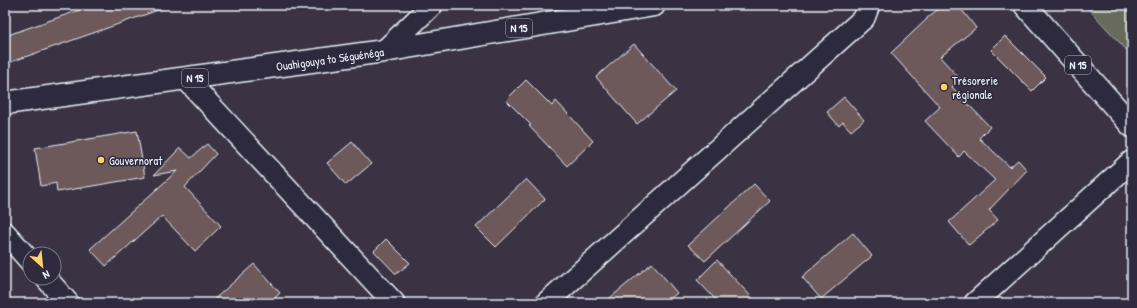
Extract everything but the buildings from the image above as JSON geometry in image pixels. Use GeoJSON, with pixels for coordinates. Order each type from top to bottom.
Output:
{"type":"FeatureCollection","features":[{"type":"Feature","properties":{"kind":"main road","name":"Ouahigouya to Séguénéga"},"geometry":{"type":"LineString","coordinates":[[5,103],[384,51],[654,5]]}},
{"type":"Feature","properties":{"kind":"main road","name":"N 15"},"geometry":{"type":"LineString","coordinates":[[1025,5],[1132,126]]}},
{"type":"Feature","properties":{"kind":"street"},"geometry":{"type":"LineString","coordinates":[[384,51],[432,5]]}},
{"type":"Feature","properties":{"kind":"street"},"geometry":{"type":"LineString","coordinates":[[546,303],[864,18],[869,5]]}},
{"type":"Feature","properties":{"kind":"street"},"geometry":{"type":"LineString","coordinates":[[186,79],[394,303]]}},
{"type":"Feature","properties":{"kind":"street"},"geometry":{"type":"LineString","coordinates":[[975,303],[1132,161]]}},
{"type":"Feature","properties":{"kind":"street"},"geometry":{"type":"LineString","coordinates":[[5,233],[22,251]]}},
{"type":"Feature","properties":{"kind":"street"},"geometry":{"type":"LineString","coordinates":[[53,286],[68,303]]}},
{"type":"Feature","properties":{"kind":"green space"},"geometry":{"type":"Polygon","coordinates":[[[1085,5],[1132,5],[1132,56],[1085,5]]]}},
{"type":"Feature","properties":{"kind":"place","name":"Trésorerie régionale"},"geometry":{"type":"Point","coordinates":[944,87]}},
{"type":"Feature","properties":{"kind":"place","name":"Gouvernorat"},"geometry":{"type":"Point","coordinates":[101,160]}}]}
